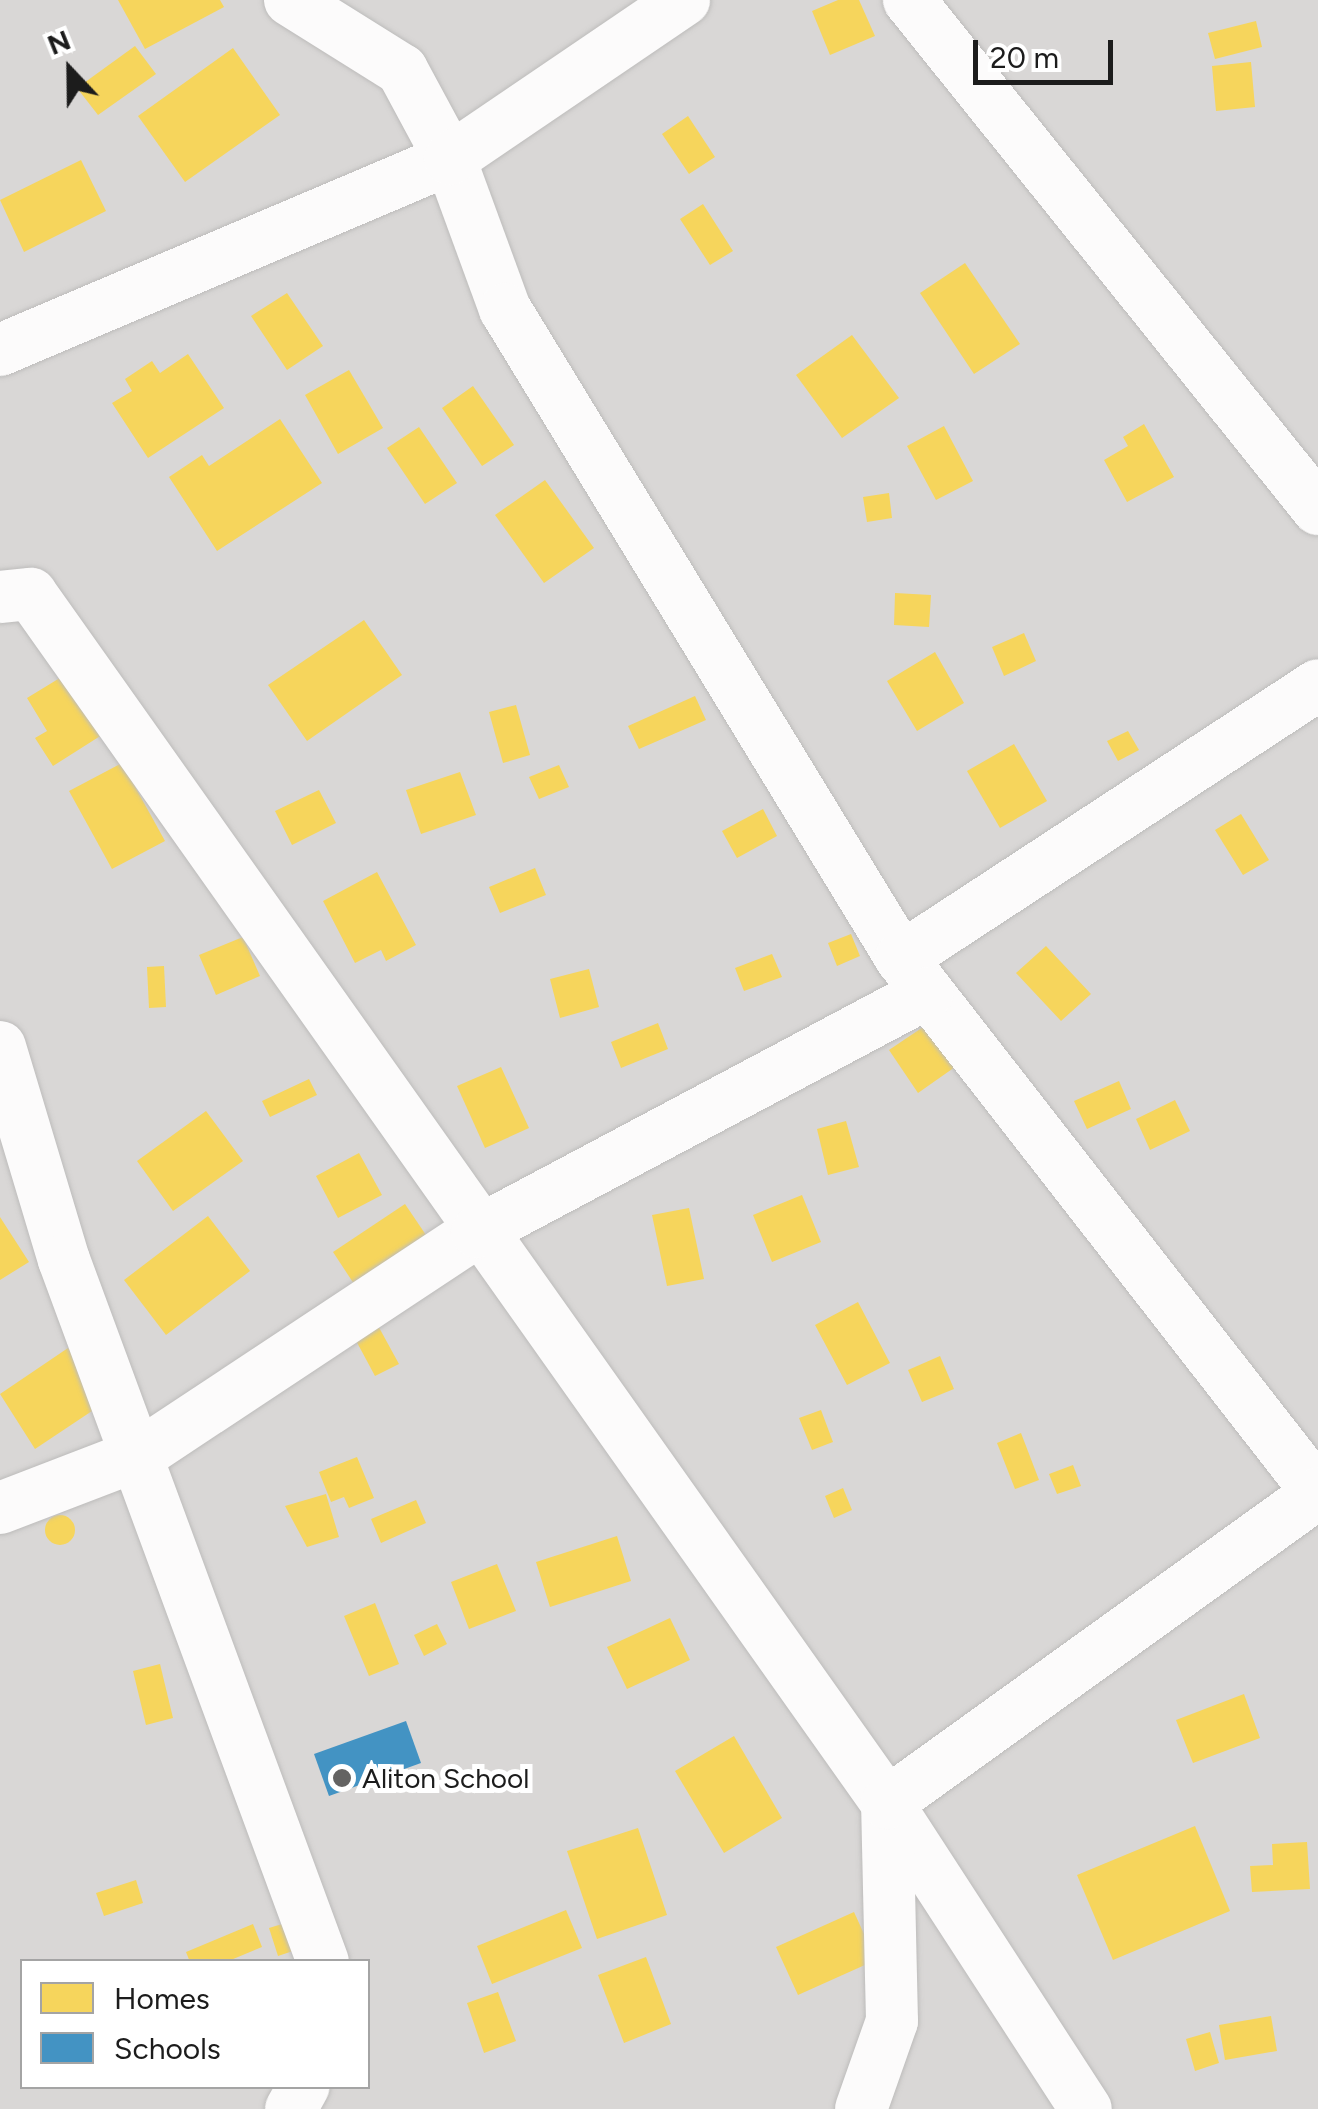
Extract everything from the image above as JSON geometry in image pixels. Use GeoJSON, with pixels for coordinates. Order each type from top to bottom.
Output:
{"type":"FeatureCollection","features":[{"type":"Feature","properties":{"kind":"street"},"geometry":{"type":"LineString","coordinates":[[290,0],[402,70],[450,159],[506,309],[914,975],[1318,1493],[887,1803]]}},
{"type":"Feature","properties":{"kind":"street"},"geometry":{"type":"LineString","coordinates":[[0,350],[450,159],[684,0]]}},
{"type":"Feature","properties":{"kind":"street"},"geometry":{"type":"LineString","coordinates":[[909,0],[1318,509]]}},
{"type":"Feature","properties":{"kind":"street"},"geometry":{"type":"LineString","coordinates":[[0,597],[32,594],[477,1232],[887,1803],[1086,2109]]}},
{"type":"Feature","properties":{"kind":"street"},"geometry":{"type":"LineString","coordinates":[[0,1508],[140,1454],[477,1232],[914,975],[1318,685]]}},
{"type":"Feature","properties":{"kind":"street"},"geometry":{"type":"LineString","coordinates":[[0,1046],[64,1260],[140,1454],[322,1959]]}},
{"type":"Feature","properties":{"kind":"street"},"geometry":{"type":"LineString","coordinates":[[862,2109],[892,2022],[887,1803]]}},
{"type":"Feature","properties":{"kind":"shaded area"},"geometry":{"type":"Polygon","coordinates":[[[0,0],[1318,0],[1318,2109],[0,2109],[0,0]]]}},
{"type":"Feature","properties":{"kind":"building: Homes"},"geometry":{"type":"Polygon","coordinates":[[[118,0],[220,0],[224,7],[145,49],[118,0]]]}},
{"type":"Feature","properties":{"kind":"building: Homes"},"geometry":{"type":"Polygon","coordinates":[[[838,0],[859,0],[875,36],[830,55],[812,11],[838,0]]]}},
{"type":"Feature","properties":{"kind":"building: Homes"},"geometry":{"type":"Polygon","coordinates":[[[1256,21],[1262,47],[1215,59],[1208,33],[1256,21]]]}},
{"type":"Feature","properties":{"kind":"building: Homes"},"geometry":{"type":"Polygon","coordinates":[[[135,46],[156,74],[98,115],[77,88],[135,46]]]}},
{"type":"Feature","properties":{"kind":"building: Homes"},"geometry":{"type":"Polygon","coordinates":[[[233,48],[280,115],[185,182],[138,116],[233,48]]]}},
{"type":"Feature","properties":{"kind":"building: Homes"},"geometry":{"type":"Polygon","coordinates":[[[1251,62],[1255,107],[1216,111],[1212,66],[1251,62]]]}},
{"type":"Feature","properties":{"kind":"building: Homes"},"geometry":{"type":"Polygon","coordinates":[[[688,116],[715,157],[689,174],[662,134],[688,116]]]}},
{"type":"Feature","properties":{"kind":"building: Homes"},"geometry":{"type":"Polygon","coordinates":[[[81,160],[106,211],[24,252],[0,200],[81,160]]]}},
{"type":"Feature","properties":{"kind":"building: Homes"},"geometry":{"type":"Polygon","coordinates":[[[703,204],[733,251],[710,265],[680,219],[703,204]]]}},
{"type":"Feature","properties":{"kind":"building: Homes"},"geometry":{"type":"Polygon","coordinates":[[[965,263],[1020,344],[974,374],[920,293],[965,263]]]}},
{"type":"Feature","properties":{"kind":"building: Homes"},"geometry":{"type":"Polygon","coordinates":[[[287,293],[323,346],[287,370],[251,316],[287,293]]]}},
{"type":"Feature","properties":{"kind":"building: Homes"},"geometry":{"type":"Polygon","coordinates":[[[852,335],[899,398],[842,438],[796,375],[852,335]]]}},
{"type":"Feature","properties":{"kind":"building: Homes"},"geometry":{"type":"Polygon","coordinates":[[[188,354],[224,408],[148,458],[112,403],[132,391],[125,379],[152,361],[160,373],[188,354]]]}},
{"type":"Feature","properties":{"kind":"building: Homes"},"geometry":{"type":"Polygon","coordinates":[[[349,370],[383,428],[338,454],[305,395],[349,370]]]}},
{"type":"Feature","properties":{"kind":"building: Homes"},"geometry":{"type":"Polygon","coordinates":[[[473,386],[514,445],[482,466],[442,408],[473,386]]]}},
{"type":"Feature","properties":{"kind":"building: Homes"},"geometry":{"type":"Polygon","coordinates":[[[280,419],[322,483],[217,551],[169,477],[202,455],[209,466],[280,419]]]}},
{"type":"Feature","properties":{"kind":"building: Homes"},"geometry":{"type":"Polygon","coordinates":[[[1144,424],[1174,477],[1127,502],[1104,460],[1128,446],[1123,437],[1144,424]]]}},
{"type":"Feature","properties":{"kind":"building: Homes"},"geometry":{"type":"Polygon","coordinates":[[[944,426],[973,481],[936,500],[907,446],[944,426]]]}},
{"type":"Feature","properties":{"kind":"building: Homes"},"geometry":{"type":"Polygon","coordinates":[[[419,427],[457,483],[425,504],[387,448],[419,427]]]}},
{"type":"Feature","properties":{"kind":"building: Homes"},"geometry":{"type":"Polygon","coordinates":[[[545,480],[594,548],[544,583],[495,515],[545,480]]]}},
{"type":"Feature","properties":{"kind":"building: Homes"},"geometry":{"type":"Polygon","coordinates":[[[889,493],[892,518],[867,522],[863,497],[889,493]]]}},
{"type":"Feature","properties":{"kind":"building: Homes"},"geometry":{"type":"Polygon","coordinates":[[[895,593],[931,595],[929,627],[894,625],[895,593]]]}},
{"type":"Feature","properties":{"kind":"building: Homes"},"geometry":{"type":"Polygon","coordinates":[[[364,620],[402,675],[307,741],[268,685],[364,620]]]}},
{"type":"Feature","properties":{"kind":"building: Homes"},"geometry":{"type":"Polygon","coordinates":[[[1024,633],[1036,661],[1004,676],[992,647],[1024,633]]]}},
{"type":"Feature","properties":{"kind":"building: Homes"},"geometry":{"type":"Polygon","coordinates":[[[935,652],[964,703],[917,731],[887,681],[935,652]]]}},
{"type":"Feature","properties":{"kind":"building: Homes"},"geometry":{"type":"Polygon","coordinates":[[[68,673],[105,733],[53,766],[35,738],[47,731],[27,698],[68,673]]]}},
{"type":"Feature","properties":{"kind":"building: Homes"},"geometry":{"type":"Polygon","coordinates":[[[695,696],[706,720],[639,749],[628,726],[695,696]]]}},
{"type":"Feature","properties":{"kind":"building: Homes"},"geometry":{"type":"Polygon","coordinates":[[[516,705],[530,755],[503,763],[489,712],[516,705]]]}},
{"type":"Feature","properties":{"kind":"building: Homes"},"geometry":{"type":"Polygon","coordinates":[[[1128,731],[1139,750],[1118,761],[1107,741],[1128,731]]]}},
{"type":"Feature","properties":{"kind":"building: Homes"},"geometry":{"type":"Polygon","coordinates":[[[1014,744],[1047,801],[1000,828],[967,771],[1014,744]]]}},
{"type":"Feature","properties":{"kind":"building: Homes"},"geometry":{"type":"Polygon","coordinates":[[[122,763],[165,841],[112,869],[69,791],[122,763]]]}},
{"type":"Feature","properties":{"kind":"building: Homes"},"geometry":{"type":"Polygon","coordinates":[[[559,765],[569,787],[539,799],[529,777],[559,765]]]}},
{"type":"Feature","properties":{"kind":"building: Homes"},"geometry":{"type":"Polygon","coordinates":[[[460,772],[476,815],[421,834],[406,790],[460,772]]]}},
{"type":"Feature","properties":{"kind":"building: Homes"},"geometry":{"type":"Polygon","coordinates":[[[319,790],[336,823],[292,845],[275,811],[319,790]]]}},
{"type":"Feature","properties":{"kind":"building: Homes"},"geometry":{"type":"Polygon","coordinates":[[[763,809],[777,836],[737,858],[722,831],[763,809]]]}},
{"type":"Feature","properties":{"kind":"building: Homes"},"geometry":{"type":"Polygon","coordinates":[[[1241,814],[1269,860],[1243,875],[1215,830],[1241,814]]]}},
{"type":"Feature","properties":{"kind":"building: Homes"},"geometry":{"type":"Polygon","coordinates":[[[535,868],[546,895],[500,913],[489,887],[535,868]]]}},
{"type":"Feature","properties":{"kind":"building: Homes"},"geometry":{"type":"Polygon","coordinates":[[[377,872],[416,945],[386,961],[381,950],[355,963],[323,901],[377,872]]]}},
{"type":"Feature","properties":{"kind":"building: Homes"},"geometry":{"type":"Polygon","coordinates":[[[851,934],[860,956],[837,966],[828,943],[851,934]]]}},
{"type":"Feature","properties":{"kind":"building: Homes"},"geometry":{"type":"Polygon","coordinates":[[[243,937],[260,976],[216,995],[199,955],[243,937]]]}},
{"type":"Feature","properties":{"kind":"building: Homes"},"geometry":{"type":"Polygon","coordinates":[[[1046,946],[1091,994],[1061,1021],[1016,973],[1046,946]]]}},
{"type":"Feature","properties":{"kind":"building: Homes"},"geometry":{"type":"Polygon","coordinates":[[[772,954],[782,977],[744,991],[735,968],[772,954]]]}},
{"type":"Feature","properties":{"kind":"building: Homes"},"geometry":{"type":"Polygon","coordinates":[[[164,966],[166,1007],[149,1008],[147,967],[164,966]]]}},
{"type":"Feature","properties":{"kind":"building: Homes"},"geometry":{"type":"Polygon","coordinates":[[[589,969],[599,1007],[560,1018],[550,979],[589,969]]]}},
{"type":"Feature","properties":{"kind":"building: Homes"},"geometry":{"type":"Polygon","coordinates":[[[658,1023],[668,1049],[621,1068],[611,1042],[658,1023]]]}},
{"type":"Feature","properties":{"kind":"building: Homes"},"geometry":{"type":"Polygon","coordinates":[[[926,1025],[955,1067],[918,1093],[889,1050],[926,1025]]]}},
{"type":"Feature","properties":{"kind":"building: Homes"},"geometry":{"type":"Polygon","coordinates":[[[501,1067],[529,1128],[485,1148],[457,1086],[501,1067]]]}},
{"type":"Feature","properties":{"kind":"building: Homes"},"geometry":{"type":"Polygon","coordinates":[[[309,1079],[317,1095],[270,1117],[262,1101],[309,1079]]]}},
{"type":"Feature","properties":{"kind":"building: Homes"},"geometry":{"type":"Polygon","coordinates":[[[1119,1081],[1131,1109],[1087,1129],[1074,1101],[1119,1081]]]}},
{"type":"Feature","properties":{"kind":"building: Homes"},"geometry":{"type":"Polygon","coordinates":[[[1175,1100],[1190,1131],[1150,1150],[1136,1119],[1175,1100]]]}},
{"type":"Feature","properties":{"kind":"building: Homes"},"geometry":{"type":"Polygon","coordinates":[[[206,1111],[243,1161],[173,1211],[137,1161],[206,1111]]]}},
{"type":"Feature","properties":{"kind":"building: Homes"},"geometry":{"type":"Polygon","coordinates":[[[846,1121],[859,1167],[828,1175],[817,1129],[846,1121]]]}},
{"type":"Feature","properties":{"kind":"building: Homes"},"geometry":{"type":"Polygon","coordinates":[[[359,1153],[382,1195],[338,1218],[316,1176],[359,1153]]]}},
{"type":"Feature","properties":{"kind":"building: Homes"},"geometry":{"type":"Polygon","coordinates":[[[802,1195],[821,1242],[772,1262],[753,1215],[802,1195]]]}},
{"type":"Feature","properties":{"kind":"building: Homes"},"geometry":{"type":"Polygon","coordinates":[[[405,1204],[428,1238],[356,1287],[333,1252],[405,1204]]]}},
{"type":"Feature","properties":{"kind":"building: Homes"},"geometry":{"type":"Polygon","coordinates":[[[689,1208],[704,1279],[667,1286],[652,1215],[689,1208]]]}},
{"type":"Feature","properties":{"kind":"building: Homes"},"geometry":{"type":"Polygon","coordinates":[[[208,1216],[250,1271],[166,1335],[124,1280],[208,1216]]]}},
{"type":"Feature","properties":{"kind":"building: Homes"},"geometry":{"type":"Polygon","coordinates":[[[0,1217],[29,1262],[0,1280],[0,1217]]]}},
{"type":"Feature","properties":{"kind":"building: Homes"},"geometry":{"type":"Polygon","coordinates":[[[858,1302],[890,1363],[847,1385],[815,1325],[858,1302]]]}},
{"type":"Feature","properties":{"kind":"building: Homes"},"geometry":{"type":"Polygon","coordinates":[[[376,1322],[399,1364],[375,1376],[353,1335],[376,1322]]]}},
{"type":"Feature","properties":{"kind":"building: Homes"},"geometry":{"type":"Polygon","coordinates":[[[68,1348],[104,1403],[35,1449],[0,1394],[68,1348]]]}},
{"type":"Feature","properties":{"kind":"building: Homes"},"geometry":{"type":"Polygon","coordinates":[[[940,1356],[954,1389],[922,1402],[908,1370],[940,1356]]]}},
{"type":"Feature","properties":{"kind":"building: Homes"},"geometry":{"type":"Polygon","coordinates":[[[821,1410],[833,1442],[812,1450],[799,1418],[821,1410]]]}},
{"type":"Feature","properties":{"kind":"building: Homes"},"geometry":{"type":"Polygon","coordinates":[[[1021,1433],[1039,1480],[1015,1489],[997,1443],[1021,1433]]]}},
{"type":"Feature","properties":{"kind":"building: Homes"},"geometry":{"type":"Polygon","coordinates":[[[357,1457],[374,1498],[349,1508],[344,1497],[331,1502],[319,1472],[357,1457]]]}},
{"type":"Feature","properties":{"kind":"building: Homes"},"geometry":{"type":"Polygon","coordinates":[[[1073,1465],[1081,1486],[1057,1494],[1049,1474],[1073,1465]]]}},
{"type":"Feature","properties":{"kind":"building: Homes"},"geometry":{"type":"Polygon","coordinates":[[[843,1488],[852,1510],[834,1518],[825,1496],[843,1488]]]}},
{"type":"Feature","properties":{"kind":"building: Homes"},"geometry":{"type":"Polygon","coordinates":[[[326,1494],[339,1537],[307,1547],[285,1506],[326,1494]]]}},
{"type":"Feature","properties":{"kind":"building: Homes"},"geometry":{"type":"Polygon","coordinates":[[[416,1500],[426,1523],[381,1543],[371,1519],[416,1500]]]}},
{"type":"Feature","properties":{"kind":"building: Homes"},"geometry":{"type":"Polygon","coordinates":[[[60,1515],[71,1519],[75,1530],[71,1541],[60,1545],[49,1541],[45,1530],[49,1519],[60,1515]]]}},
{"type":"Feature","properties":{"kind":"building: Homes"},"geometry":{"type":"Polygon","coordinates":[[[617,1536],[631,1581],[550,1607],[536,1562],[617,1536]]]}},
{"type":"Feature","properties":{"kind":"building: Homes"},"geometry":{"type":"Polygon","coordinates":[[[497,1564],[516,1611],[469,1629],[451,1582],[497,1564]]]}},
{"type":"Feature","properties":{"kind":"building: Homes"},"geometry":{"type":"Polygon","coordinates":[[[375,1603],[399,1664],[369,1676],[344,1616],[375,1603]]]}},
{"type":"Feature","properties":{"kind":"building: Homes"},"geometry":{"type":"Polygon","coordinates":[[[670,1618],[690,1660],[627,1689],[607,1647],[670,1618]]]}},
{"type":"Feature","properties":{"kind":"building: Homes"},"geometry":{"type":"Polygon","coordinates":[[[437,1624],[447,1644],[424,1656],[414,1635],[437,1624]]]}},
{"type":"Feature","properties":{"kind":"building: Homes"},"geometry":{"type":"Polygon","coordinates":[[[160,1664],[173,1718],[146,1725],[133,1671],[160,1664]]]}},
{"type":"Feature","properties":{"kind":"building: Homes"},"geometry":{"type":"Polygon","coordinates":[[[1244,1694],[1260,1738],[1193,1763],[1176,1720],[1244,1694]]]}},
{"type":"Feature","properties":{"kind":"building: Homes"},"geometry":{"type":"Polygon","coordinates":[[[734,1736],[782,1818],[724,1853],[675,1771],[734,1736]]]}},
{"type":"Feature","properties":{"kind":"building: Homes"},"geometry":{"type":"Polygon","coordinates":[[[1195,1826],[1230,1911],[1113,1960],[1077,1875],[1195,1826]]]}},
{"type":"Feature","properties":{"kind":"building: Homes"},"geometry":{"type":"Polygon","coordinates":[[[638,1828],[667,1915],[597,1939],[567,1851],[638,1828]]]}},
{"type":"Feature","properties":{"kind":"building: Homes"},"geometry":{"type":"Polygon","coordinates":[[[1307,1842],[1310,1889],[1252,1892],[1250,1866],[1273,1865],[1272,1844],[1307,1842]]]}},
{"type":"Feature","properties":{"kind":"building: Homes"},"geometry":{"type":"Polygon","coordinates":[[[136,1880],[143,1903],[104,1916],[96,1893],[136,1880]]]}},
{"type":"Feature","properties":{"kind":"building: Homes"},"geometry":{"type":"Polygon","coordinates":[[[566,1910],[582,1948],[492,1984],[477,1946],[566,1910]]]}},
{"type":"Feature","properties":{"kind":"building: Homes"},"geometry":{"type":"Polygon","coordinates":[[[854,1912],[876,1960],[798,1995],[776,1947],[854,1912]]]}},
{"type":"Feature","properties":{"kind":"building: Homes"},"geometry":{"type":"Polygon","coordinates":[[[292,1921],[302,1948],[278,1956],[269,1928],[292,1921]]]}},
{"type":"Feature","properties":{"kind":"building: Homes"},"geometry":{"type":"Polygon","coordinates":[[[253,1924],[262,1947],[233,1959],[189,1959],[186,1952],[253,1924]]]}},
{"type":"Feature","properties":{"kind":"building: Homes"},"geometry":{"type":"Polygon","coordinates":[[[646,1957],[671,2024],[624,2043],[598,1975],[646,1957]]]}},
{"type":"Feature","properties":{"kind":"building: Homes"},"geometry":{"type":"Polygon","coordinates":[[[498,1992],[516,2041],[484,2053],[467,2003],[498,1992]]]}},
{"type":"Feature","properties":{"kind":"building: Homes"},"geometry":{"type":"Polygon","coordinates":[[[1271,2016],[1277,2051],[1225,2060],[1219,2025],[1271,2016]]]}},
{"type":"Feature","properties":{"kind":"building: Homes"},"geometry":{"type":"Polygon","coordinates":[[[1210,2032],[1219,2063],[1195,2071],[1186,2039],[1210,2032]]]}},
{"type":"Feature","properties":{"kind":"building: Schools"},"geometry":{"type":"Polygon","coordinates":[[[406,1721],[421,1763],[329,1796],[314,1754],[406,1721]]]}},
{"type":"Feature","properties":{"kind":"place","name":"Aliton School"},"geometry":{"type":"Point","coordinates":[342,1778]}}]}
